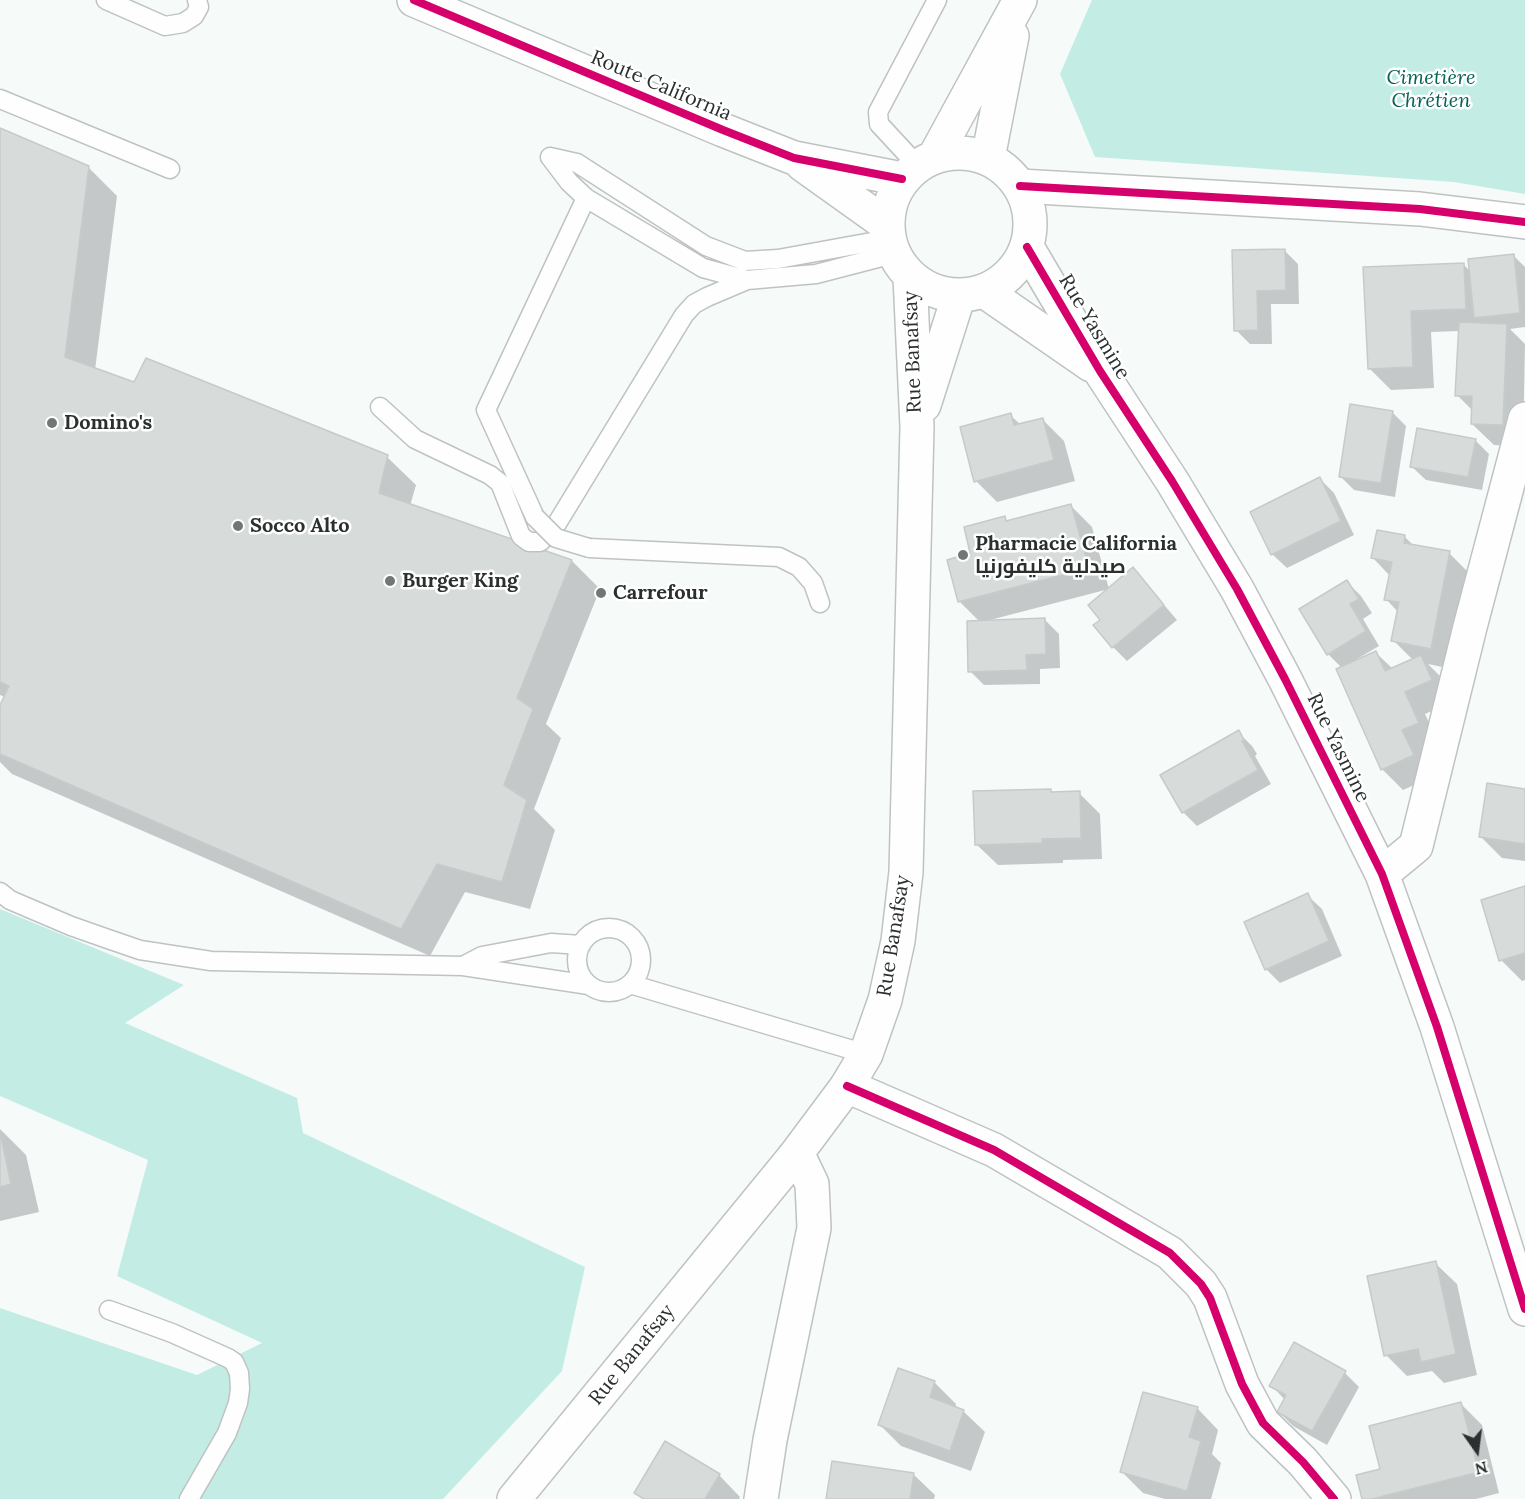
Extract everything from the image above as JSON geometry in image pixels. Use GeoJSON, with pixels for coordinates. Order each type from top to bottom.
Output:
{"type":"FeatureCollection","features":[{"type":"Feature","properties":{"kind":"street","name":"Route California"},"geometry":{"type":"LineString","coordinates":[[414,0],[794,158],[918,166]]}},
{"type":"Feature","properties":{"kind":"street"},"geometry":{"type":"LineString","coordinates":[[918,166],[962,152],[988,158],[1007,170],[1020,186],[1028,205],[1030,226],[1027,247],[1017,265],[1003,280],[972,293],[933,291],[894,249],[890,201],[918,166],[1019,2]]}},
{"type":"Feature","properties":{"kind":"street"},"geometry":{"type":"LineString","coordinates":[[988,158],[1019,2]]}},
{"type":"Feature","properties":{"kind":"street","name":"Route California"},"geometry":{"type":"LineString","coordinates":[[794,158],[894,249]]}},
{"type":"Feature","properties":{"kind":"street"},"geometry":{"type":"LineString","coordinates":[[1020,186],[1420,209],[1525,222]]}},
{"type":"Feature","properties":{"kind":"street","name":"Rue Yasmine"},"geometry":{"type":"LineString","coordinates":[[1027,247],[1100,371],[1173,481],[1237,589],[1285,679],[1382,874],[1437,1027],[1525,1309]]}},
{"type":"Feature","properties":{"kind":"street","name":"Rue Banafsay"},"geometry":{"type":"LineString","coordinates":[[514,1499],[794,1157],[847,1086],[866,1054],[885,1000],[898,941],[906,872],[917,427],[894,249]]}},
{"type":"Feature","properties":{"kind":"street","name":"Rue Banafsay"},"geometry":{"type":"LineString","coordinates":[[917,427],[972,293]]}},
{"type":"Feature","properties":{"kind":"street","name":"Rue Yasmine"},"geometry":{"type":"LineString","coordinates":[[972,293],[1100,371]]}},
{"type":"Feature","properties":{"kind":"street"},"geometry":{"type":"LineString","coordinates":[[1382,874],[1416,846],[1470,627],[1525,419]]}},
{"type":"Feature","properties":{"kind":"street"},"geometry":{"type":"LineString","coordinates":[[847,1086],[994,1150],[1170,1253],[1201,1284],[1210,1298],[1242,1384],[1263,1423],[1303,1462],[1334,1499]]}},
{"type":"Feature","properties":{"kind":"street"},"geometry":{"type":"LineString","coordinates":[[761,1499],[770,1440],[814,1228],[812,1184],[802,1163],[794,1157]]}},
{"type":"Feature","properties":{"kind":"lane"},"geometry":{"type":"LineString","coordinates":[[106,0],[165,26],[183,23],[194,16],[199,7],[197,0]]}},
{"type":"Feature","properties":{"kind":"lane"},"geometry":{"type":"LineString","coordinates":[[918,166],[879,124],[878,112],[937,0]]}},
{"type":"Feature","properties":{"kind":"lane"},"geometry":{"type":"LineString","coordinates":[[0,99],[170,169]]}},
{"type":"Feature","properties":{"kind":"lane"},"geometry":{"type":"LineString","coordinates":[[747,280],[703,268],[586,198],[569,182],[550,157],[577,163],[706,246],[746,261],[894,249]]}},
{"type":"Feature","properties":{"kind":"lane"},"geometry":{"type":"LineString","coordinates":[[586,198],[486,410],[536,517],[556,538],[589,548],[779,557],[799,567],[813,583],[820,603]]}},
{"type":"Feature","properties":{"kind":"lane"},"geometry":{"type":"LineString","coordinates":[[380,407],[415,439],[500,483],[521,536],[529,542],[540,542],[553,530],[684,315],[694,304],[747,280],[816,274],[894,249]]}},
{"type":"Feature","properties":{"kind":"lane"},"geometry":{"type":"LineString","coordinates":[[0,892],[20,904],[71,926],[140,950],[211,961],[463,966],[589,985],[610,992],[621,990],[630,984],[637,976],[641,965],[637,943],[629,935],[608,928],[597,930],[588,936],[577,955],[577,966],[581,977],[589,985]]}},
{"type":"Feature","properties":{"kind":"lane"},"geometry":{"type":"LineString","coordinates":[[463,966],[482,956],[551,943],[581,945]]}},
{"type":"Feature","properties":{"kind":"lane"},"geometry":{"type":"LineString","coordinates":[[630,984],[866,1054]]}},
{"type":"Feature","properties":{"kind":"lane"},"geometry":{"type":"LineString","coordinates":[[109,1310],[172,1333],[228,1358],[234,1362],[239,1373],[238,1402],[226,1433],[189,1499]]}},
{"type":"Feature","properties":{"kind":"green space","name":"Cimetière Chrétien"},"geometry":{"type":"Polygon","coordinates":[[[1092,0],[1525,0],[1525,194],[1454,182],[1095,157],[1060,74],[1092,0]]]}},
{"type":"Feature","properties":{"kind":"green space"},"geometry":{"type":"Polygon","coordinates":[[[0,909],[184,985],[125,1023],[297,1098],[303,1133],[585,1267],[562,1371],[443,1499],[0,1499],[0,1308],[197,1375],[262,1343],[117,1276],[148,1160],[0,1096],[0,909]]]}},
{"type":"Feature","properties":{"kind":"building","name":"Socco Alto"},"geometry":{"type":"Polygon","coordinates":[[[0,128],[89,166],[65,357],[134,382],[146,358],[388,455],[379,493],[572,560],[517,698],[533,709],[504,785],[527,800],[502,882],[437,864],[401,929],[0,754],[0,705],[9,686],[0,682],[0,128]]]}},
{"type":"Feature","properties":{"kind":"building"},"geometry":{"type":"Polygon","coordinates":[[[1285,249],[1286,290],[1257,291],[1258,330],[1234,331],[1232,250],[1285,249]]]}},
{"type":"Feature","properties":{"kind":"building"},"geometry":{"type":"Polygon","coordinates":[[[1514,254],[1520,313],[1474,318],[1468,259],[1514,254]]]}},
{"type":"Feature","properties":{"kind":"building"},"geometry":{"type":"Polygon","coordinates":[[[1464,263],[1466,309],[1411,311],[1413,367],[1368,369],[1363,267],[1464,263]]]}},
{"type":"Feature","properties":{"kind":"building"},"geometry":{"type":"Polygon","coordinates":[[[1459,322],[1507,324],[1503,425],[1471,424],[1472,396],[1455,396],[1459,322]]]}},
{"type":"Feature","properties":{"kind":"building"},"geometry":{"type":"Polygon","coordinates":[[[1350,404],[1393,411],[1381,483],[1339,477],[1350,404]]]}},
{"type":"Feature","properties":{"kind":"building"},"geometry":{"type":"Polygon","coordinates":[[[1011,413],[1014,425],[1043,418],[1054,460],[974,482],[960,427],[1011,413]]]}},
{"type":"Feature","properties":{"kind":"building"},"geometry":{"type":"Polygon","coordinates":[[[1417,428],[1476,439],[1468,477],[1410,467],[1417,428]]]}},
{"type":"Feature","properties":{"kind":"building"},"geometry":{"type":"Polygon","coordinates":[[[1320,477],[1341,521],[1271,555],[1250,512],[1320,477]]]}},
{"type":"Feature","properties":{"kind":"building"},"geometry":{"type":"Polygon","coordinates":[[[1071,504],[1089,568],[958,602],[947,560],[970,553],[964,527],[1005,516],[1006,521],[1071,504]]]}},
{"type":"Feature","properties":{"kind":"building"},"geometry":{"type":"Polygon","coordinates":[[[1377,530],[1405,535],[1404,543],[1450,551],[1431,649],[1391,641],[1399,602],[1384,600],[1392,562],[1371,558],[1377,530]]]}},
{"type":"Feature","properties":{"kind":"building"},"geometry":{"type":"Polygon","coordinates":[[[1133,567],[1164,605],[1112,648],[1093,625],[1100,620],[1088,605],[1133,567]]]}},
{"type":"Feature","properties":{"kind":"building"},"geometry":{"type":"Polygon","coordinates":[[[1347,580],[1359,599],[1350,604],[1366,631],[1327,655],[1299,609],[1347,580]]]}},
{"type":"Feature","properties":{"kind":"building"},"geometry":{"type":"Polygon","coordinates":[[[1045,618],[1046,654],[1026,655],[1027,670],[968,672],[967,621],[1045,618]]]}},
{"type":"Feature","properties":{"kind":"building"},"geometry":{"type":"Polygon","coordinates":[[[1376,651],[1385,671],[1421,655],[1432,680],[1405,692],[1419,723],[1402,730],[1414,755],[1381,770],[1336,669],[1376,651]]]}},
{"type":"Feature","properties":{"kind":"building"},"geometry":{"type":"Polygon","coordinates":[[[1239,730],[1244,740],[1242,741],[1258,770],[1182,813],[1160,775],[1239,730]]]}},
{"type":"Feature","properties":{"kind":"building"},"geometry":{"type":"Polygon","coordinates":[[[1487,783],[1525,789],[1525,844],[1479,837],[1487,783]]]}},
{"type":"Feature","properties":{"kind":"building"},"geometry":{"type":"Polygon","coordinates":[[[1051,789],[1051,792],[1080,791],[1081,838],[1042,839],[1042,843],[975,845],[973,791],[1051,789]]]}},
{"type":"Feature","properties":{"kind":"building"},"geometry":{"type":"Polygon","coordinates":[[[1525,886],[1525,953],[1499,961],[1481,900],[1525,886]]]}},
{"type":"Feature","properties":{"kind":"building"},"geometry":{"type":"Polygon","coordinates":[[[1308,893],[1329,941],[1265,970],[1244,922],[1308,893]]]}},
{"type":"Feature","properties":{"kind":"building"},"geometry":{"type":"Polygon","coordinates":[[[0,1132],[11,1184],[0,1187],[0,1132]]]}},
{"type":"Feature","properties":{"kind":"building"},"geometry":{"type":"Polygon","coordinates":[[[1436,1261],[1456,1354],[1421,1362],[1418,1349],[1384,1356],[1367,1276],[1436,1261]]]}},
{"type":"Feature","properties":{"kind":"building"},"geometry":{"type":"Polygon","coordinates":[[[1294,1342],[1346,1371],[1312,1431],[1277,1412],[1286,1395],[1269,1386],[1294,1342]]]}},
{"type":"Feature","properties":{"kind":"building"},"geometry":{"type":"Polygon","coordinates":[[[898,1368],[935,1381],[930,1397],[964,1410],[950,1451],[878,1425],[898,1368]]]}},
{"type":"Feature","properties":{"kind":"building"},"geometry":{"type":"Polygon","coordinates":[[[1143,1392],[1198,1407],[1189,1437],[1201,1441],[1187,1491],[1120,1472],[1143,1392]]]}},
{"type":"Feature","properties":{"kind":"building"},"geometry":{"type":"Polygon","coordinates":[[[1461,1402],[1479,1472],[1372,1499],[1362,1499],[1356,1475],[1380,1469],[1369,1426],[1461,1402]]]}},
{"type":"Feature","properties":{"kind":"building"},"geometry":{"type":"Polygon","coordinates":[[[665,1441],[720,1474],[705,1499],[644,1499],[634,1493],[665,1441]]]}},
{"type":"Feature","properties":{"kind":"building"},"geometry":{"type":"Polygon","coordinates":[[[832,1461],[914,1473],[910,1499],[826,1499],[832,1461]]]}},
{"type":"Feature","properties":{"kind":"cycle path"},"geometry":{"type":"LineString","coordinates":[[414,0],[794,158],[902,179]]}},
{"type":"Feature","properties":{"kind":"cycle path"},"geometry":{"type":"LineString","coordinates":[[1020,186],[1420,209],[1525,222]]}},
{"type":"Feature","properties":{"kind":"cycle path"},"geometry":{"type":"LineString","coordinates":[[1027,247],[1100,371],[1172,481],[1237,589],[1285,679],[1382,874],[1437,1027],[1525,1309]]}},
{"type":"Feature","properties":{"kind":"cycle path"},"geometry":{"type":"LineString","coordinates":[[847,1086],[994,1150],[1170,1253],[1201,1284],[1210,1298],[1242,1384],[1263,1423],[1303,1462],[1334,1499]]}},
{"type":"Feature","properties":{"kind":"place","name":"Domino's"},"geometry":{"type":"Point","coordinates":[52,423]}},
{"type":"Feature","properties":{"kind":"place","name":"Socco Alto"},"geometry":{"type":"Point","coordinates":[238,526]}},
{"type":"Feature","properties":{"kind":"place","name":"Pharmacie California صيدلية كليفورنيا"},"geometry":{"type":"Point","coordinates":[963,555]}},
{"type":"Feature","properties":{"kind":"place","name":"Burger King"},"geometry":{"type":"Point","coordinates":[390,581]}},
{"type":"Feature","properties":{"kind":"place","name":"Carrefour"},"geometry":{"type":"Point","coordinates":[601,593]}}]}
